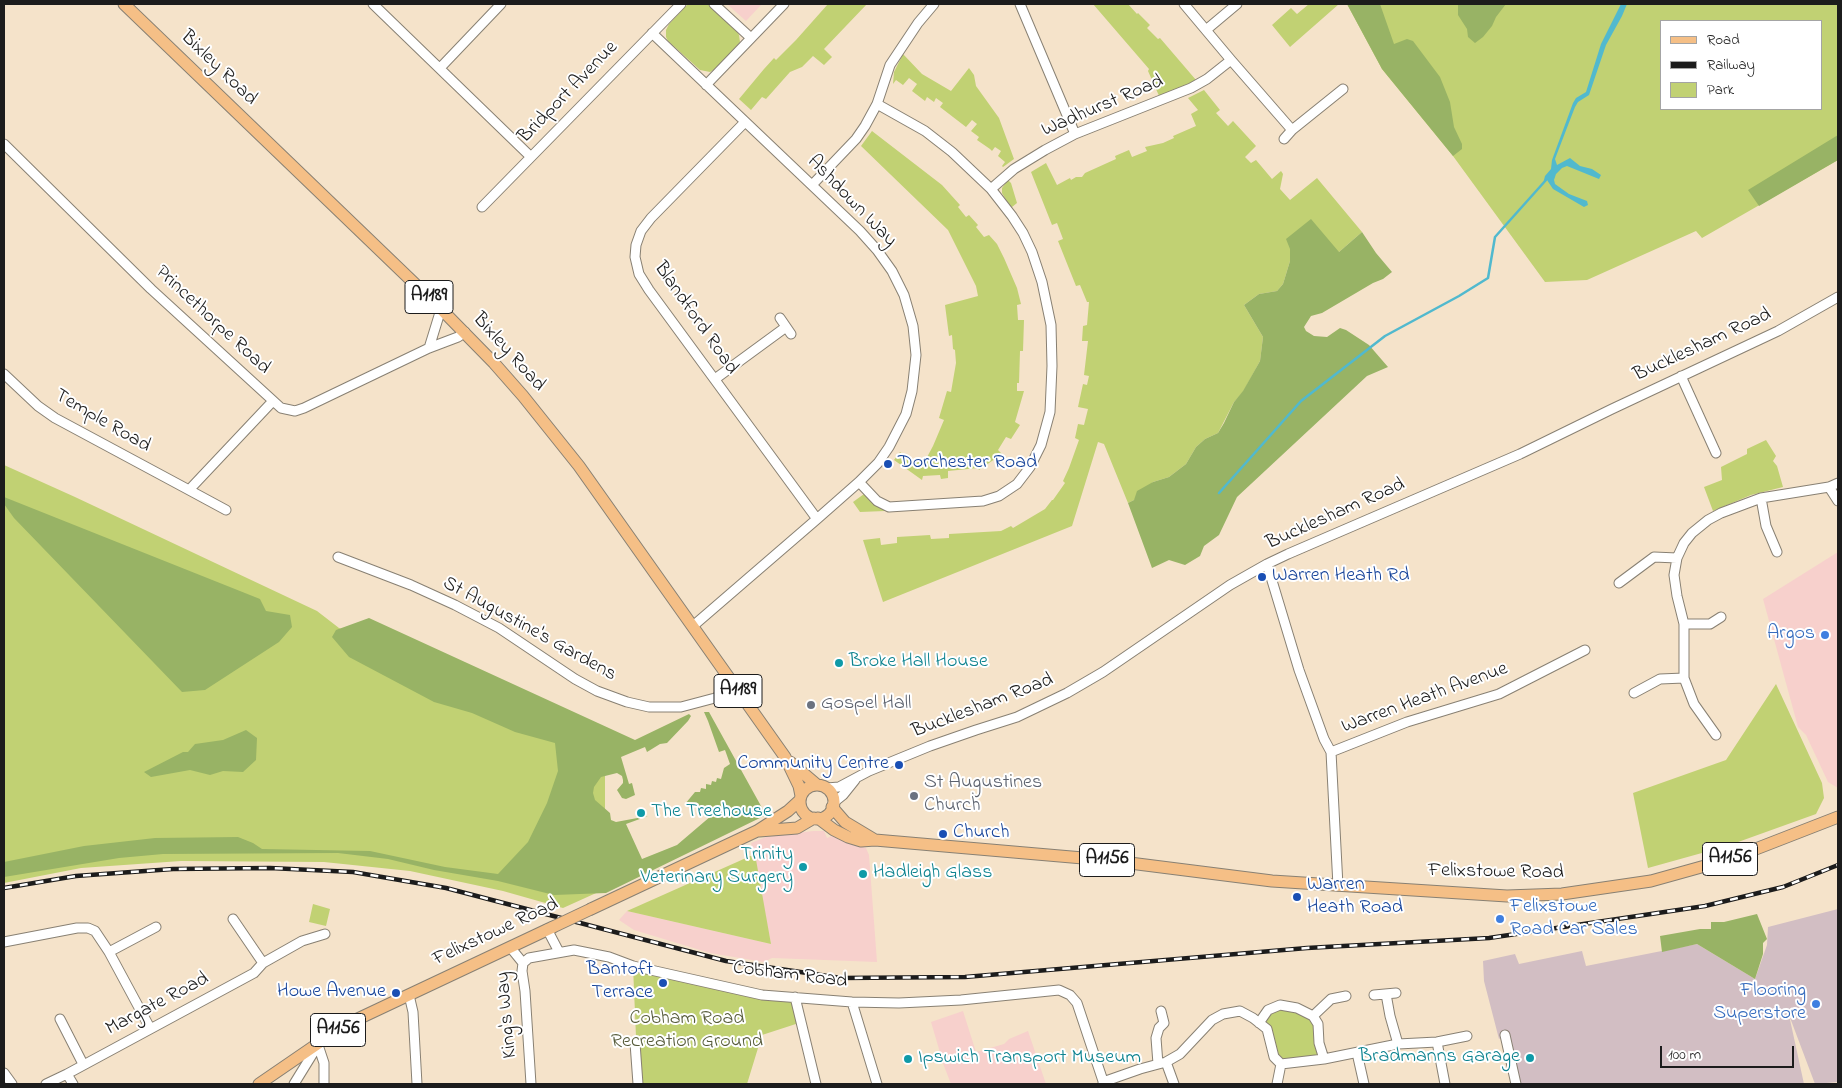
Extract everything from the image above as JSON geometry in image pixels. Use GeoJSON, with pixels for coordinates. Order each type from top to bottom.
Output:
{"type":"FeatureCollection","features":[{"type":"Feature","properties":{"kind":"main road","name":"Bixley Road"},"geometry":{"type":"LineString","coordinates":[[124,4],[465,332],[523,396],[580,466],[784,757],[799,786],[801,798]]}},
{"type":"Feature","properties":{"kind":"main road","name":"Bixley Road"},"geometry":{"type":"LineString","coordinates":[[784,757],[822,787]]}},
{"type":"Feature","properties":{"kind":"main road"},"geometry":{"type":"LineString","coordinates":[[822,787],[833,797],[833,805],[827,815],[816,818],[809,816],[802,809],[801,798],[808,788],[822,787]]}},
{"type":"Feature","properties":{"kind":"main road","name":"Felixstowe Road"},"geometry":{"type":"LineString","coordinates":[[259,1084],[345,1025],[757,831],[788,811],[801,798]]}},
{"type":"Feature","properties":{"kind":"main road","name":"Felixstowe Road"},"geometry":{"type":"LineString","coordinates":[[833,805],[845,822],[875,840]]}},
{"type":"Feature","properties":{"kind":"main road","name":"Felixstowe Road"},"geometry":{"type":"LineString","coordinates":[[757,831],[797,828],[816,818],[848,837],[865,841],[875,840],[1106,860],[1272,881],[1507,896],[1562,894],[1647,882],[1702,868],[1778,842],[1838,818]]}},
{"type":"Feature","properties":{"kind":"street"},"geometry":{"type":"LineString","coordinates":[[372,4],[531,157]]}},
{"type":"Feature","properties":{"kind":"street"},"geometry":{"type":"LineString","coordinates":[[440,68],[501,4]]}},
{"type":"Feature","properties":{"kind":"street","name":"Bridport Avenue"},"geometry":{"type":"LineString","coordinates":[[481,207],[681,4]]}},
{"type":"Feature","properties":{"kind":"street"},"geometry":{"type":"LineString","coordinates":[[714,4],[751,38]]}},
{"type":"Feature","properties":{"kind":"street"},"geometry":{"type":"LineString","coordinates":[[706,85],[784,4]]}},
{"type":"Feature","properties":{"kind":"street"},"geometry":{"type":"LineString","coordinates":[[812,186],[856,138],[876,104],[890,65],[918,22],[934,4]]}},
{"type":"Feature","properties":{"kind":"street"},"geometry":{"type":"LineString","coordinates":[[1020,4],[1075,134]]}},
{"type":"Feature","properties":{"kind":"street"},"geometry":{"type":"LineString","coordinates":[[1184,4],[1292,130]]}},
{"type":"Feature","properties":{"kind":"street"},"geometry":{"type":"LineString","coordinates":[[1206,30],[1237,4]]}},
{"type":"Feature","properties":{"kind":"street","name":"Ashdown Way"},"geometry":{"type":"LineString","coordinates":[[652,33],[877,250],[892,271],[904,295],[913,326],[915,372],[912,391],[906,414],[889,447],[878,463],[817,520],[693,626]]}},
{"type":"Feature","properties":{"kind":"street","name":"Wadhurst Road"},"geometry":{"type":"LineString","coordinates":[[991,189],[1014,169],[1075,134],[1191,88],[1207,79],[1231,60]]}},
{"type":"Feature","properties":{"kind":"street"},"geometry":{"type":"LineString","coordinates":[[1284,139],[1292,130],[1343,89]]}},
{"type":"Feature","properties":{"kind":"street"},"geometry":{"type":"LineString","coordinates":[[859,482],[877,501],[889,507],[983,501],[1000,496],[1017,484],[1030,467],[1041,445],[1047,427],[1052,366],[1051,325],[1048,304],[1040,274],[1023,233],[991,189],[952,152],[924,131],[876,104]]}},
{"type":"Feature","properties":{"kind":"street","name":"Blandford Road"},"geometry":{"type":"LineString","coordinates":[[745,122],[651,218],[641,232],[636,245],[635,257],[639,274],[649,290],[817,520]]}},
{"type":"Feature","properties":{"kind":"street","name":"Princethorpe Road"},"geometry":{"type":"LineString","coordinates":[[4,144],[151,289],[272,402],[288,410],[304,408],[429,348],[458,338],[465,332]]}},
{"type":"Feature","properties":{"kind":"street","name":"Bucklesham Road"},"geometry":{"type":"LineString","coordinates":[[822,787],[839,787],[930,746],[1017,717],[1067,693],[1103,672],[1230,585],[1267,564],[1520,454],[1778,331],[1838,297]]}},
{"type":"Feature","properties":{"kind":"street"},"geometry":{"type":"LineString","coordinates":[[429,348],[441,309]]}},
{"type":"Feature","properties":{"kind":"street"},"geometry":{"type":"LineString","coordinates":[[715,379],[788,330],[780,318]]}},
{"type":"Feature","properties":{"kind":"street","name":"Temple Road"},"geometry":{"type":"LineString","coordinates":[[4,374],[38,406],[55,418],[226,510]]}},
{"type":"Feature","properties":{"kind":"street"},"geometry":{"type":"LineString","coordinates":[[1681,376],[1716,453]]}},
{"type":"Feature","properties":{"kind":"street"},"geometry":{"type":"LineString","coordinates":[[190,490],[272,402]]}},
{"type":"Feature","properties":{"kind":"street"},"geometry":{"type":"LineString","coordinates":[[1716,735],[1694,704],[1684,678],[1684,624],[1674,575],[1677,558],[1684,543],[1692,533],[1708,520],[1761,498],[1834,485],[1838,501]]}},
{"type":"Feature","properties":{"kind":"street"},"geometry":{"type":"LineString","coordinates":[[1761,498],[1766,526],[1777,552]]}},
{"type":"Feature","properties":{"kind":"street","name":"St Augustine's Gardens"},"geometry":{"type":"LineString","coordinates":[[338,557],[411,585],[455,605],[499,628],[575,679],[597,691],[627,702],[650,707],[681,707],[715,698],[736,688]]}},
{"type":"Feature","properties":{"kind":"street"},"geometry":{"type":"LineString","coordinates":[[1619,583],[1654,557],[1677,558]]}},
{"type":"Feature","properties":{"kind":"street"},"geometry":{"type":"LineString","coordinates":[[1267,564],[1299,670],[1324,739],[1331,752],[1338,886]]}},
{"type":"Feature","properties":{"kind":"street"},"geometry":{"type":"LineString","coordinates":[[1684,624],[1710,624],[1721,617]]}},
{"type":"Feature","properties":{"kind":"street","name":"Warren Heath Avenue"},"geometry":{"type":"LineString","coordinates":[[1331,752],[1407,722],[1499,694],[1584,650]]}},
{"type":"Feature","properties":{"kind":"street"},"geometry":{"type":"LineString","coordinates":[[1634,693],[1660,679],[1684,678]]}},
{"type":"Feature","properties":{"kind":"street","name":"Bucklesham Road"},"geometry":{"type":"LineString","coordinates":[[833,805],[857,778]]}},
{"type":"Feature","properties":{"kind":"street"},"geometry":{"type":"LineString","coordinates":[[233,919],[263,964]]}},
{"type":"Feature","properties":{"kind":"street"},"geometry":{"type":"LineString","coordinates":[[110,952],[156,927]]}},
{"type":"Feature","properties":{"kind":"street"},"geometry":{"type":"LineString","coordinates":[[4,942],[77,928],[88,928],[95,931],[110,952],[150,1028]]}},
{"type":"Feature","properties":{"kind":"street"},"geometry":{"type":"LineString","coordinates":[[550,928],[559,952]]}},
{"type":"Feature","properties":{"kind":"street","name":"Margate Road"},"geometry":{"type":"LineString","coordinates":[[46,1084],[254,973],[263,964],[302,941],[325,934]]}},
{"type":"Feature","properties":{"kind":"street","name":"King's Way"},"geometry":{"type":"LineString","coordinates":[[510,947],[523,963],[531,1084]]}},
{"type":"Feature","properties":{"kind":"street","name":"Cobham Road"},"geometry":{"type":"LineString","coordinates":[[523,963],[529,958],[574,950],[609,957],[632,966],[762,994],[852,1002],[899,1003],[961,1000],[1059,990],[1070,994],[1077,1004],[1104,1083]]}},
{"type":"Feature","properties":{"kind":"street"},"geometry":{"type":"LineString","coordinates":[[1374,995],[1396,993]]}},
{"type":"Feature","properties":{"kind":"street"},"geometry":{"type":"LineString","coordinates":[[1386,994],[1398,1044]]}},
{"type":"Feature","properties":{"kind":"street"},"geometry":{"type":"LineString","coordinates":[[409,995],[413,1012],[417,1084]]}},
{"type":"Feature","properties":{"kind":"street"},"geometry":{"type":"LineString","coordinates":[[1313,1016],[1331,998],[1346,996]]}},
{"type":"Feature","properties":{"kind":"street"},"geometry":{"type":"LineString","coordinates":[[795,997],[816,1084]]}},
{"type":"Feature","properties":{"kind":"street"},"geometry":{"type":"LineString","coordinates":[[852,1002],[877,1084]]}},
{"type":"Feature","properties":{"kind":"street"},"geometry":{"type":"LineString","coordinates":[[1259,1022],[1268,1010],[1280,1005],[1297,1008],[1313,1016],[1318,1024],[1319,1043],[1324,1059]]}},
{"type":"Feature","properties":{"kind":"street"},"geometry":{"type":"LineString","coordinates":[[1161,1011],[1164,1022],[1157,1033],[1162,1063],[1174,1084]]}},
{"type":"Feature","properties":{"kind":"street"},"geometry":{"type":"LineString","coordinates":[[1104,1083],[1162,1063],[1180,1054],[1212,1020],[1223,1014],[1240,1011],[1267,1029],[1274,1057],[1282,1064],[1324,1059],[1398,1044],[1437,1042],[1466,1036]]}},
{"type":"Feature","properties":{"kind":"street"},"geometry":{"type":"LineString","coordinates":[[60,1018],[83,1064]]}},
{"type":"Feature","properties":{"kind":"street"},"geometry":{"type":"LineString","coordinates":[[1505,1035],[1516,1084]]}},
{"type":"Feature","properties":{"kind":"street"},"geometry":{"type":"LineString","coordinates":[[1437,1042],[1445,1084]]}},
{"type":"Feature","properties":{"kind":"street"},"geometry":{"type":"LineString","coordinates":[[635,1043],[638,1084]]}},
{"type":"Feature","properties":{"kind":"street"},"geometry":{"type":"LineString","coordinates":[[294,1084],[318,1044]]}},
{"type":"Feature","properties":{"kind":"street"},"geometry":{"type":"LineString","coordinates":[[318,1044],[324,1064],[324,1084]]}},
{"type":"Feature","properties":{"kind":"street"},"geometry":{"type":"LineString","coordinates":[[1357,1053],[1364,1084]]}},
{"type":"Feature","properties":{"kind":"street"},"geometry":{"type":"LineString","coordinates":[[1277,1084],[1282,1064]]}},
{"type":"Feature","properties":{"kind":"street"},"geometry":{"type":"LineString","coordinates":[[4,1072],[12,1084]]}},
{"type":"Feature","properties":{"kind":"street"},"geometry":{"type":"LineString","coordinates":[[67,1074],[73,1084]]}},
{"type":"Feature","properties":{"kind":"shaded area"},"geometry":{"type":"Polygon","coordinates":[[[727,4],[762,4],[746,21],[727,4]]]}},
{"type":"Feature","properties":{"kind":"shaded area"},"geometry":{"type":"Polygon","coordinates":[[[1838,552],[1838,788],[1828,782],[1806,735],[1798,727],[1763,599],[1838,552]]]}},
{"type":"Feature","properties":{"kind":"shaded area"},"geometry":{"type":"Polygon","coordinates":[[[824,831],[827,838],[832,836],[866,848],[869,855],[877,962],[772,958],[764,962],[710,953],[634,930],[619,920],[627,911],[771,944],[751,843],[766,837],[824,831]]]}},
{"type":"Feature","properties":{"kind":"shaded area"},"geometry":{"type":"Polygon","coordinates":[[[1838,909],[1838,1082],[1815,1084],[1789,1015],[1804,1084],[1516,1084],[1505,1035],[1499,1039],[1484,981],[1483,961],[1515,954],[1519,964],[1582,951],[1586,966],[1697,944],[1755,979],[1767,945],[1768,927],[1838,909]]]}},
{"type":"Feature","properties":{"kind":"shaded area"},"geometry":{"type":"Polygon","coordinates":[[[963,1011],[976,1052],[1004,1044],[1009,1039],[1028,1031],[1046,1084],[951,1084],[931,1022],[963,1011]]]}},
{"type":"Feature","properties":{"kind":"green space"},"geometry":{"type":"Polygon","coordinates":[[[688,4],[709,4],[739,35],[740,42],[737,46],[710,72],[700,70],[666,37],[666,30],[669,24],[688,4]]]}},
{"type":"Feature","properties":{"kind":"green space"},"geometry":{"type":"Polygon","coordinates":[[[828,4],[867,4],[824,49],[832,57],[824,65],[813,56],[802,67],[790,72],[766,99],[762,97],[751,110],[739,99],[774,58],[776,60],[796,40],[828,4]]]}},
{"type":"Feature","properties":{"kind":"green space"},"geometry":{"type":"Polygon","coordinates":[[[1093,4],[1128,4],[1150,25],[1147,28],[1158,39],[1160,38],[1196,80],[1160,98],[1148,71],[1149,69],[1093,4]]]}},
{"type":"Feature","properties":{"kind":"green space"},"geometry":{"type":"Polygon","coordinates":[[[1309,4],[1339,4],[1290,47],[1272,25],[1291,8],[1297,14],[1309,4]]]}},
{"type":"Feature","properties":{"kind":"green space"},"geometry":{"type":"Polygon","coordinates":[[[1347,4],[1838,4],[1838,160],[1702,238],[1696,231],[1587,280],[1545,282],[1453,156],[1382,69],[1347,4]]]}},
{"type":"Feature","properties":{"kind":"green space"},"geometry":{"type":"Polygon","coordinates":[[[1347,4],[1380,4],[1394,44],[1407,39],[1413,41],[1440,77],[1450,102],[1454,127],[1462,144],[1462,149],[1453,156],[1382,69],[1347,4]]]}},
{"type":"Feature","properties":{"kind":"green space"},"geometry":{"type":"Polygon","coordinates":[[[1458,4],[1506,4],[1492,26],[1475,43],[1468,37],[1467,29],[1458,15],[1458,4]]]}},
{"type":"Feature","properties":{"kind":"green space"},"geometry":{"type":"Polygon","coordinates":[[[903,54],[922,74],[951,91],[969,68],[974,75],[976,86],[999,118],[1014,159],[1003,167],[1005,162],[998,156],[1001,151],[995,147],[992,151],[977,140],[979,137],[971,131],[977,124],[972,120],[966,127],[940,107],[943,103],[936,98],[934,102],[927,97],[925,101],[912,91],[917,84],[909,78],[903,85],[896,80],[893,84],[894,72],[903,54]]]}},
{"type":"Feature","properties":{"kind":"green space"},"geometry":{"type":"Polygon","coordinates":[[[1204,90],[1220,110],[1216,113],[1228,126],[1233,121],[1256,146],[1245,157],[1251,163],[1256,160],[1272,179],[1281,171],[1283,174],[1280,189],[1290,200],[1317,178],[1362,232],[1339,252],[1290,249],[1290,261],[1283,284],[1277,291],[1259,294],[1244,305],[1263,337],[1260,361],[1243,392],[1234,402],[1218,433],[1205,439],[1196,447],[1186,464],[1169,477],[1153,482],[1134,500],[1128,503],[1104,444],[1098,442],[1072,526],[883,602],[863,540],[880,538],[881,545],[897,543],[897,537],[930,535],[931,539],[949,538],[949,534],[1001,531],[1011,526],[1013,528],[1045,509],[1065,483],[1063,481],[1079,440],[1075,438],[1078,424],[1084,425],[1088,409],[1078,407],[1083,384],[1087,385],[1089,376],[1084,375],[1088,341],[1082,341],[1083,326],[1087,325],[1089,302],[1087,302],[1080,285],[1076,286],[1058,241],[1063,239],[1057,223],[1052,225],[1031,172],[1046,163],[1057,185],[1070,178],[1071,180],[1076,177],[1082,177],[1085,173],[1116,159],[1115,156],[1129,150],[1132,157],[1147,151],[1145,147],[1163,143],[1174,138],[1173,136],[1196,126],[1191,114],[1198,110],[1188,98],[1204,90]]]}},
{"type":"Feature","properties":{"kind":"green space"},"geometry":{"type":"Polygon","coordinates":[[[872,131],[942,185],[960,205],[958,207],[966,217],[969,215],[978,225],[976,227],[984,237],[989,235],[997,244],[1017,288],[1021,304],[1017,305],[1018,320],[1024,320],[1023,351],[1020,351],[1017,391],[1024,391],[1015,422],[1020,425],[1011,439],[1006,437],[998,450],[1002,454],[979,470],[978,468],[948,471],[948,478],[941,479],[940,475],[923,476],[922,480],[894,460],[900,452],[916,463],[918,460],[925,461],[933,446],[944,420],[939,418],[947,391],[951,392],[956,363],[952,335],[949,336],[945,305],[978,296],[976,286],[948,230],[861,146],[872,131]]]}},
{"type":"Feature","properties":{"kind":"green space"},"geometry":{"type":"Polygon","coordinates":[[[1838,135],[1838,160],[1759,206],[1748,190],[1838,135]]]}},
{"type":"Feature","properties":{"kind":"green space"},"geometry":{"type":"Polygon","coordinates":[[[1008,180],[1011,183],[1017,203],[1012,207],[1002,193],[1002,188],[1008,180]]]}},
{"type":"Feature","properties":{"kind":"green space"},"geometry":{"type":"Polygon","coordinates":[[[1311,219],[1339,252],[1362,232],[1392,272],[1322,313],[1311,316],[1304,327],[1306,331],[1314,336],[1327,337],[1340,328],[1346,330],[1369,345],[1388,367],[1367,376],[1237,497],[1219,535],[1204,546],[1200,556],[1185,565],[1169,560],[1152,568],[1128,503],[1134,500],[1137,491],[1153,482],[1169,477],[1186,464],[1196,447],[1205,439],[1218,433],[1234,402],[1243,391],[1260,361],[1263,337],[1244,305],[1259,294],[1277,291],[1283,284],[1290,261],[1290,249],[1286,239],[1311,219]]]}},
{"type":"Feature","properties":{"kind":"green space"},"geometry":{"type":"Polygon","coordinates":[[[1766,440],[1776,456],[1773,461],[1777,466],[1783,487],[1751,495],[1713,511],[1704,487],[1722,480],[1721,467],[1747,454],[1747,449],[1766,440]]]}},
{"type":"Feature","properties":{"kind":"green space"},"geometry":{"type":"Polygon","coordinates":[[[4,465],[317,611],[339,628],[605,749],[605,889],[563,908],[503,891],[410,871],[324,862],[181,861],[81,868],[4,883],[4,465]]]}},
{"type":"Feature","properties":{"kind":"green space"},"geometry":{"type":"Polygon","coordinates":[[[864,494],[885,509],[885,511],[860,512],[853,502],[864,494]]]}},
{"type":"Feature","properties":{"kind":"green space"},"geometry":{"type":"Polygon","coordinates":[[[4,497],[260,599],[266,611],[290,615],[292,627],[279,642],[205,690],[182,692],[14,518],[4,504],[4,497]]]}},
{"type":"Feature","properties":{"kind":"green space"},"geometry":{"type":"Polygon","coordinates":[[[369,618],[635,740],[689,714],[691,716],[688,721],[667,743],[660,744],[647,752],[645,747],[621,757],[629,784],[632,783],[635,795],[626,799],[622,798],[617,790],[623,783],[623,780],[622,776],[617,773],[601,777],[594,787],[595,800],[610,813],[611,820],[616,822],[648,816],[626,824],[642,859],[677,845],[718,810],[685,804],[695,792],[700,792],[701,788],[706,789],[706,784],[711,785],[712,781],[716,782],[717,778],[721,779],[724,768],[730,764],[725,750],[719,752],[704,712],[709,712],[766,815],[606,893],[554,895],[498,881],[434,870],[388,859],[338,853],[163,854],[119,858],[4,877],[4,862],[84,846],[155,838],[238,837],[262,849],[370,851],[445,867],[498,874],[528,842],[547,803],[558,771],[555,743],[515,732],[472,713],[434,702],[349,657],[332,637],[336,630],[369,618]]]}},
{"type":"Feature","properties":{"kind":"green space"},"geometry":{"type":"Polygon","coordinates":[[[1776,684],[1822,783],[1824,798],[1816,814],[1727,846],[1648,868],[1633,793],[1726,760],[1776,684]]]}},
{"type":"Feature","properties":{"kind":"green space"},"geometry":{"type":"Polygon","coordinates":[[[246,730],[257,738],[256,760],[243,772],[223,771],[210,775],[190,770],[151,777],[144,772],[183,752],[188,752],[195,744],[223,740],[246,730]]]}},
{"type":"Feature","properties":{"kind":"green space"},"geometry":{"type":"Polygon","coordinates":[[[755,854],[771,944],[627,911],[755,854]]]}},
{"type":"Feature","properties":{"kind":"green space"},"geometry":{"type":"Polygon","coordinates":[[[313,904],[330,909],[326,926],[309,922],[313,904]]]}},
{"type":"Feature","properties":{"kind":"green space"},"geometry":{"type":"Polygon","coordinates":[[[1757,914],[1767,939],[1763,943],[1763,954],[1755,979],[1697,944],[1662,952],[1660,936],[1711,929],[1711,922],[1724,922],[1757,914]]]}},
{"type":"Feature","properties":{"kind":"green space","name":"Cobham Road Recreation Ground"},"geometry":{"type":"Polygon","coordinates":[[[633,966],[762,995],[795,997],[802,1022],[762,1035],[747,1084],[638,1084],[633,966]]]}},
{"type":"Feature","properties":{"kind":"green space"},"geometry":{"type":"Polygon","coordinates":[[[1280,1005],[1313,1016],[1324,1059],[1281,1064],[1267,1029],[1259,1023],[1280,1005]]]}},
{"type":"Feature","properties":{"kind":"water"},"geometry":{"type":"Polygon","coordinates":[[[1621,4],[1627,4],[1606,45],[1589,95],[1578,102],[1575,107],[1555,159],[1557,165],[1570,158],[1580,166],[1592,169],[1601,175],[1599,179],[1567,166],[1556,174],[1555,184],[1569,194],[1587,201],[1588,205],[1584,207],[1553,189],[1547,180],[1543,184],[1545,176],[1551,169],[1552,160],[1573,103],[1576,98],[1586,92],[1601,44],[1621,4]]]}},
{"type":"Feature","properties":{"kind":"waterway"},"geometry":{"type":"LineString","coordinates":[[1219,493],[1301,401],[1385,336],[1488,278],[1495,237],[1546,180]]}},
{"type":"Feature","properties":{"kind":"railway"},"geometry":{"type":"LineString","coordinates":[[4,888],[76,876],[173,869],[270,868],[353,872],[446,888],[726,961],[841,978],[965,977],[1307,948],[1489,938],[1705,906],[1783,887],[1838,865]]}},
{"type":"Feature","properties":{"kind":"place","name":"Dorchester Road"},"geometry":{"type":"Point","coordinates":[888,464]}},
{"type":"Feature","properties":{"kind":"place","name":"Warren Heath Rd"},"geometry":{"type":"Point","coordinates":[1262,577]}},
{"type":"Feature","properties":{"kind":"place","name":"Argos"},"geometry":{"type":"Point","coordinates":[1825,635]}},
{"type":"Feature","properties":{"kind":"place","name":"Broke Hall House"},"geometry":{"type":"Point","coordinates":[839,663]}},
{"type":"Feature","properties":{"kind":"place","name":"Gospel Hall"},"geometry":{"type":"Point","coordinates":[811,705]}},
{"type":"Feature","properties":{"kind":"place","name":"Community Centre"},"geometry":{"type":"Point","coordinates":[899,765]}},
{"type":"Feature","properties":{"kind":"place","name":"St Augustines Church"},"geometry":{"type":"Point","coordinates":[914,796]}},
{"type":"Feature","properties":{"kind":"place","name":"The Treehouse"},"geometry":{"type":"Point","coordinates":[641,813]}},
{"type":"Feature","properties":{"kind":"place","name":"Church"},"geometry":{"type":"Point","coordinates":[943,834]}},
{"type":"Feature","properties":{"kind":"place","name":"Trinity Veterinary Surgery"},"geometry":{"type":"Point","coordinates":[803,867]}},
{"type":"Feature","properties":{"kind":"place","name":"Hadleigh Glass"},"geometry":{"type":"Point","coordinates":[863,874]}},
{"type":"Feature","properties":{"kind":"place","name":"Warren Heath Road"},"geometry":{"type":"Point","coordinates":[1297,897]}},
{"type":"Feature","properties":{"kind":"place","name":"Felixstowe Road Car Sales"},"geometry":{"type":"Point","coordinates":[1500,919]}},
{"type":"Feature","properties":{"kind":"place","name":"Bantoft Terrace"},"geometry":{"type":"Point","coordinates":[663,983]}},
{"type":"Feature","properties":{"kind":"place","name":"Howe Avenue"},"geometry":{"type":"Point","coordinates":[396,993]}},
{"type":"Feature","properties":{"kind":"place","name":"Flooring Superstore"},"geometry":{"type":"Point","coordinates":[1816,1004]}},
{"type":"Feature","properties":{"kind":"place","name":"Bradmanns Garage"},"geometry":{"type":"Point","coordinates":[1530,1058]}},
{"type":"Feature","properties":{"kind":"place","name":"Ipswich Transport Museum"},"geometry":{"type":"Point","coordinates":[908,1059]}}]}
